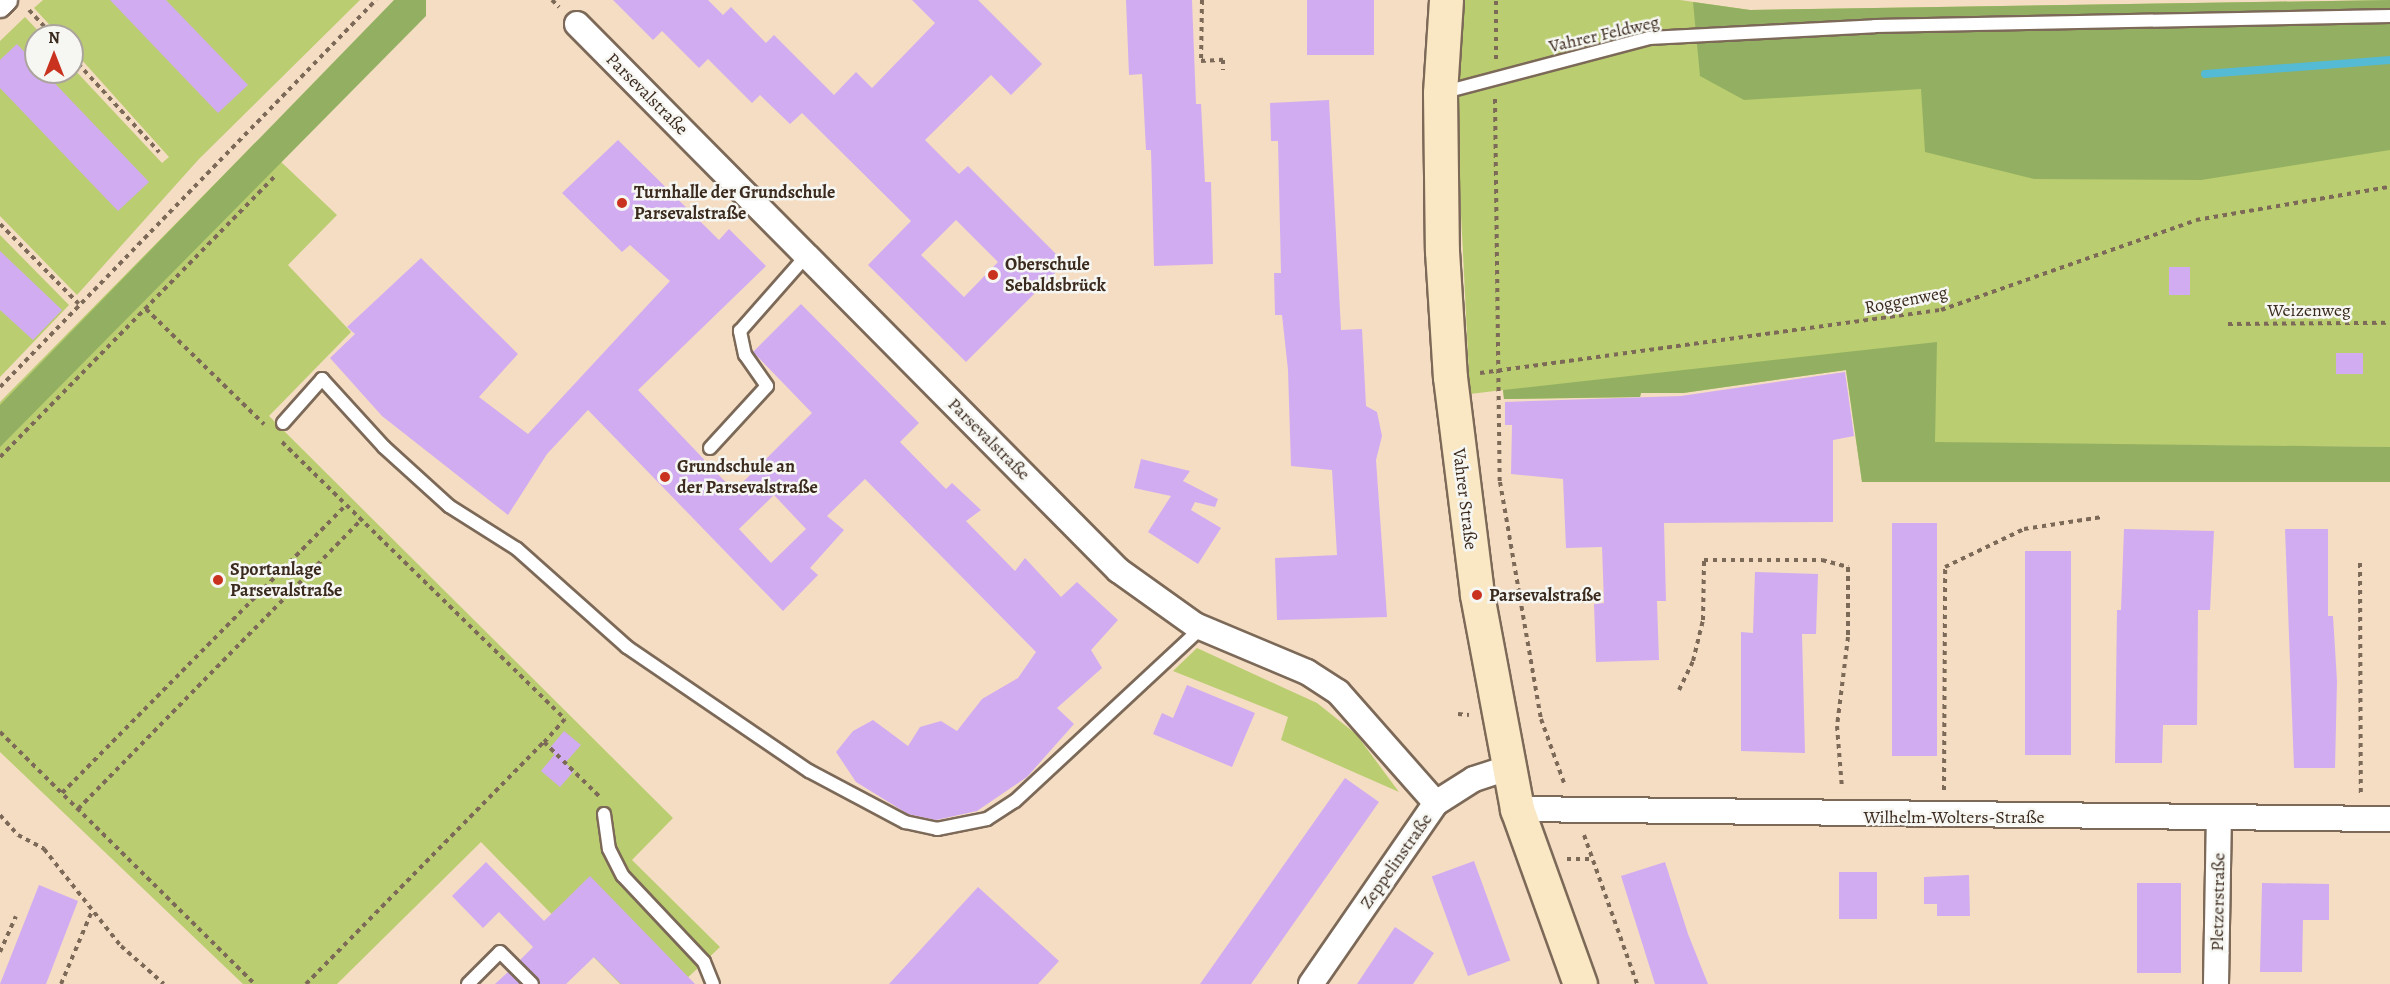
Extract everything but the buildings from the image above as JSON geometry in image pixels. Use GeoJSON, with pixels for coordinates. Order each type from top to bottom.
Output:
{"type":"FeatureCollection","features":[{"type":"Feature","properties":{"kind":"main road","name":"Vahrer Straße"},"geometry":{"type":"LineString","coordinates":[[1446,0],[1440,93],[1450,377],[1477,595],[1507,768],[1517,809],[1580,984]]}},
{"type":"Feature","properties":{"kind":"street"},"geometry":{"type":"LineString","coordinates":[[0,5],[5,0]]}},
{"type":"Feature","properties":{"kind":"street","name":"Parsevalstraße"},"geometry":{"type":"LineString","coordinates":[[577,24],[1118,570],[1202,627],[1307,672],[1338,692],[1436,803]]}},
{"type":"Feature","properties":{"kind":"street","name":"Zeppelinstraße"},"geometry":{"type":"LineString","coordinates":[[1311,984],[1436,803],[1474,778],[1507,768]]}},
{"type":"Feature","properties":{"kind":"street","name":"Wilhelm-Wolters-Straße"},"geometry":{"type":"LineString","coordinates":[[1517,809],[1841,816],[2390,819]]}},
{"type":"Feature","properties":{"kind":"street","name":"Pletzerstraße"},"geometry":{"type":"LineString","coordinates":[[2216,984],[2219,819]]}},
{"type":"Feature","properties":{"kind":"lane","name":"Vahrer Feldweg"},"geometry":{"type":"LineString","coordinates":[[1440,93],[1649,38],[1875,26],[2390,16]]}},
{"type":"Feature","properties":{"kind":"lane"},"geometry":{"type":"LineString","coordinates":[[710,447],[767,386],[745,355],[740,331],[807,255]]}},
{"type":"Feature","properties":{"kind":"lane"},"geometry":{"type":"LineString","coordinates":[[283,423],[322,380],[384,447],[450,506],[517,549],[627,647],[809,771],[915,824],[937,829],[987,819],[1015,801],[1202,627]]}},
{"type":"Feature","properties":{"kind":"lane"},"geometry":{"type":"LineString","coordinates":[[604,814],[609,849],[623,876],[704,962],[713,984]]}},
{"type":"Feature","properties":{"kind":"lane"},"geometry":{"type":"LineString","coordinates":[[468,984],[500,952],[532,984]]}},
{"type":"Feature","properties":{"kind":"path"},"geometry":{"type":"LineString","coordinates":[[20,0],[42,24]]}},
{"type":"Feature","properties":{"kind":"path"},"geometry":{"type":"LineString","coordinates":[[0,387],[376,0]]}},
{"type":"Feature","properties":{"kind":"path"},"geometry":{"type":"LineString","coordinates":[[1202,0],[1201,61],[1223,60],[1223,70]]}},
{"type":"Feature","properties":{"kind":"path"},"geometry":{"type":"LineString","coordinates":[[1496,0],[1497,371],[1500,482],[1515,589],[1541,719],[1637,984]]}},
{"type":"Feature","properties":{"kind":"path"},"geometry":{"type":"LineString","coordinates":[[84,70],[159,152]]}},
{"type":"Feature","properties":{"kind":"path"},"geometry":{"type":"LineString","coordinates":[[0,457],[274,177]]}},
{"type":"Feature","properties":{"kind":"path","name":"Roggenweg"},"geometry":{"type":"LineString","coordinates":[[1450,377],[1941,310],[2196,220],[2390,187]]}},
{"type":"Feature","properties":{"kind":"path"},"geometry":{"type":"LineString","coordinates":[[0,224],[79,304]]}},
{"type":"Feature","properties":{"kind":"path"},"geometry":{"type":"LineString","coordinates":[[147,309],[272,431]]}},
{"type":"Feature","properties":{"kind":"path","name":"Weizenweg"},"geometry":{"type":"LineString","coordinates":[[2228,324],[2390,323]]}},
{"type":"Feature","properties":{"kind":"path"},"geometry":{"type":"LineString","coordinates":[[280,440],[565,719],[306,984]]}},
{"type":"Feature","properties":{"kind":"path"},"geometry":{"type":"LineString","coordinates":[[62,793],[346,505]]}},
{"type":"Feature","properties":{"kind":"path"},"geometry":{"type":"LineString","coordinates":[[1944,817],[1945,567],[2024,529],[2102,518]]}},
{"type":"Feature","properties":{"kind":"path"},"geometry":{"type":"LineString","coordinates":[[78,809],[362,519]]}},
{"type":"Feature","properties":{"kind":"path"},"geometry":{"type":"LineString","coordinates":[[1678,690],[1694,661],[1703,620],[1704,560],[1822,560],[1848,567],[1848,637],[1838,726],[1841,816]]}},
{"type":"Feature","properties":{"kind":"path"},"geometry":{"type":"LineString","coordinates":[[2360,563],[2361,819]]}},
{"type":"Feature","properties":{"kind":"path"},"geometry":{"type":"LineString","coordinates":[[0,732],[255,984]]}},
{"type":"Feature","properties":{"kind":"path"},"geometry":{"type":"LineString","coordinates":[[544,742],[597,789],[604,814]]}},
{"type":"Feature","properties":{"kind":"path"},"geometry":{"type":"LineString","coordinates":[[0,815],[18,835],[44,849],[121,946],[164,984]]}},
{"type":"Feature","properties":{"kind":"path"},"geometry":{"type":"LineString","coordinates":[[61,984],[92,910]]}},
{"type":"Feature","properties":{"kind":"path"},"geometry":{"type":"LineString","coordinates":[[0,952],[16,916]]}},
{"type":"Feature","properties":{"kind":"green space"},"geometry":{"type":"Polygon","coordinates":[[[43,0],[360,0],[199,159],[77,295],[0,216],[0,41],[25,17],[32,24],[24,24],[24,84],[84,84],[84,80],[162,163],[169,157],[84,62],[84,24],[49,24],[34,8],[43,0]]]}},
{"type":"Feature","properties":{"kind":"green space"},"geometry":{"type":"Polygon","coordinates":[[[394,0],[426,0],[426,16],[0,447],[0,405],[394,0]]]}},
{"type":"Feature","properties":{"kind":"green space"},"geometry":{"type":"Polygon","coordinates":[[[1457,0],[1680,0],[1750,10],[2390,0],[2390,447],[2131,445],[1862,482],[1846,370],[1683,393],[1641,393],[1640,397],[1504,399],[1503,390],[1470,394],[1455,93],[1457,0]]]}},
{"type":"Feature","properties":{"kind":"green space"},"geometry":{"type":"Polygon","coordinates":[[[2390,0],[2390,150],[2201,180],[2034,179],[1925,152],[1921,89],[1744,100],[1700,76],[1693,2],[1750,10],[2390,0]]]}},
{"type":"Feature","properties":{"kind":"green space","name":"Sportanlage Parsevalstraße"},"geometry":{"type":"Polygon","coordinates":[[[258,140],[337,215],[288,265],[351,332],[269,416],[673,818],[632,860],[720,947],[681,984],[620,984],[481,842],[337,984],[243,984],[0,752],[0,402],[258,140]]]}},
{"type":"Feature","properties":{"kind":"green space"},"geometry":{"type":"Polygon","coordinates":[[[0,235],[69,305],[0,377],[0,235]]]}},
{"type":"Feature","properties":{"kind":"green space"},"geometry":{"type":"Polygon","coordinates":[[[1937,342],[1935,442],[2390,447],[2390,482],[1862,482],[1846,370],[1683,393],[1641,393],[1640,397],[1504,399],[1503,390],[1937,342]]]}},
{"type":"Feature","properties":{"kind":"green space"},"geometry":{"type":"Polygon","coordinates":[[[1197,648],[1317,703],[1356,734],[1399,792],[1281,740],[1288,717],[1173,671],[1197,648]]]}},
{"type":"Feature","properties":{"kind":"waterway"},"geometry":{"type":"LineString","coordinates":[[2205,74],[2390,60]]}},
{"type":"Feature","properties":{"kind":"place","name":"Turnhalle der Grundschule Parsevalstraße"},"geometry":{"type":"Point","coordinates":[622,203]}},
{"type":"Feature","properties":{"kind":"place","name":"Oberschule Sebaldsbrück"},"geometry":{"type":"Point","coordinates":[993,275]}},
{"type":"Feature","properties":{"kind":"place","name":"Grundschule an der Parsevalstraße"},"geometry":{"type":"Point","coordinates":[665,477]}},
{"type":"Feature","properties":{"kind":"place","name":"Sportanlage Parsevalstraße"},"geometry":{"type":"Point","coordinates":[218,580]}},
{"type":"Feature","properties":{"kind":"place","name":"Parsevalstraße"},"geometry":{"type":"Point","coordinates":[1477,595]}}]}
